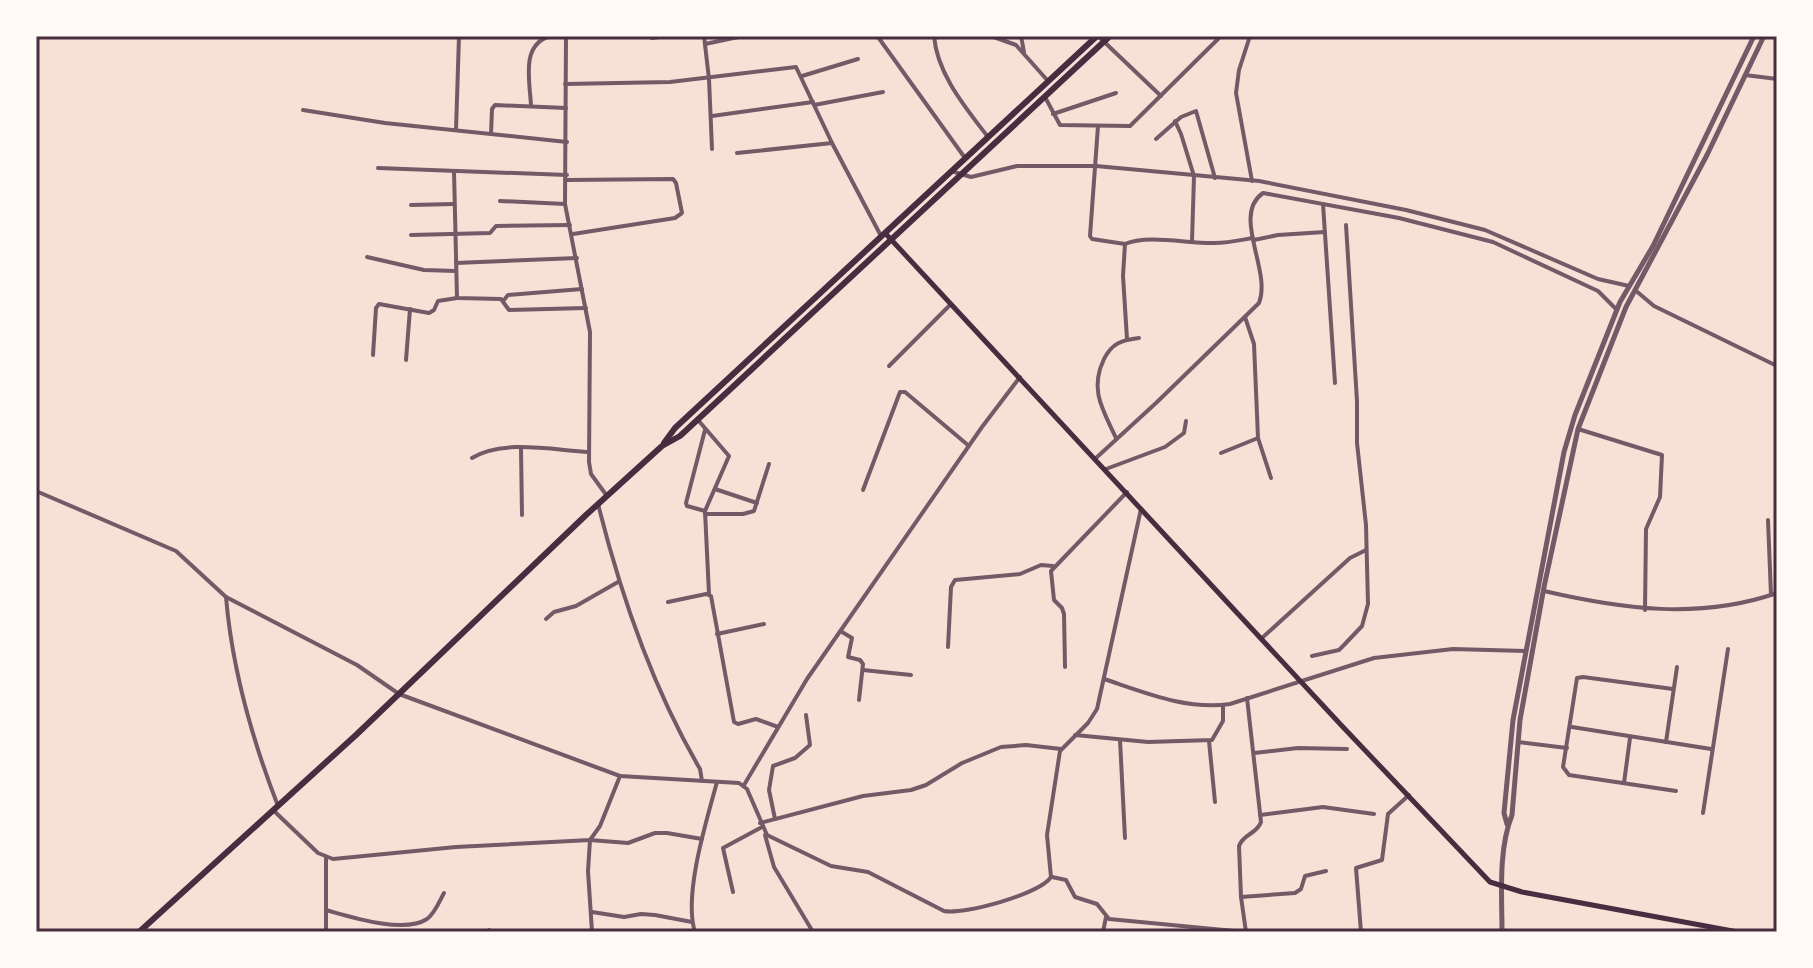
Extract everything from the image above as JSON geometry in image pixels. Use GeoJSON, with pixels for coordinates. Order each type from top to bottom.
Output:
{"type":"FeatureCollection","features":[{"type":"Feature","properties":{"kind":"main road"},"geometry":{"type":"LineString","coordinates":[[139,932],[399,694],[662,446],[675,428],[1098,36]]}},
{"type":"Feature","properties":{"kind":"main road"},"geometry":{"type":"LineString","coordinates":[[662,446],[680,436],[698,420],[1107,39]]}},
{"type":"Feature","properties":{"kind":"main road"},"geometry":{"type":"LineString","coordinates":[[883,234],[892,240],[1490,882],[1522,892],[1698,928],[1738,932]]}},
{"type":"Feature","properties":{"kind":"street"},"geometry":{"type":"LineString","coordinates":[[456,131],[459,36]]}},
{"type":"Feature","properties":{"kind":"street"},"geometry":{"type":"LineString","coordinates":[[531,106],[529,56],[538,42],[551,36]]}},
{"type":"Feature","properties":{"kind":"street"},"geometry":{"type":"LineString","coordinates":[[566,36],[565,204],[583,289],[591,351],[587,409],[591,474],[607,496]]}},
{"type":"Feature","properties":{"kind":"street"},"geometry":{"type":"LineString","coordinates":[[648,36],[665,36]]}},
{"type":"Feature","properties":{"kind":"street"},"geometry":{"type":"LineString","coordinates":[[704,36],[712,149]]}},
{"type":"Feature","properties":{"kind":"street"},"geometry":{"type":"LineString","coordinates":[[705,44],[743,36]]}},
{"type":"Feature","properties":{"kind":"street"},"geometry":{"type":"LineString","coordinates":[[934,36],[940,62],[949,81],[988,137]]}},
{"type":"Feature","properties":{"kind":"street"},"geometry":{"type":"LineString","coordinates":[[991,36],[1016,45],[1048,81]]}},
{"type":"Feature","properties":{"kind":"street"},"geometry":{"type":"LineString","coordinates":[[1021,36],[1024,52]]}},
{"type":"Feature","properties":{"kind":"street"},"geometry":{"type":"LineString","coordinates":[[1098,36],[1107,39],[1161,96]]}},
{"type":"Feature","properties":{"kind":"street"},"geometry":{"type":"LineString","coordinates":[[1096,458],[1259,303],[1262,293],[1249,216],[1257,186],[1236,93],[1239,70],[1250,36]]}},
{"type":"Feature","properties":{"kind":"street"},"geometry":{"type":"LineString","coordinates":[[1502,932],[1501,886],[1508,825],[1512,815],[1518,742],[1544,591],[1578,429],[1630,291],[1754,36]]}},
{"type":"Feature","properties":{"kind":"street"},"geometry":{"type":"LineString","coordinates":[[1508,825],[1504,813],[1511,736],[1564,452],[1575,415],[1620,302],[1630,291],[1707,155],[1764,36]]}},
{"type":"Feature","properties":{"kind":"street"},"geometry":{"type":"LineString","coordinates":[[878,37],[965,158]]}},
{"type":"Feature","properties":{"kind":"street"},"geometry":{"type":"LineString","coordinates":[[1045,97],[1060,125],[1130,126],[1218,39]]}},
{"type":"Feature","properties":{"kind":"street"},"geometry":{"type":"LineString","coordinates":[[802,76],[858,59]]}},
{"type":"Feature","properties":{"kind":"street"},"geometry":{"type":"LineString","coordinates":[[565,84],[709,79],[793,66],[802,76],[832,143],[883,234]]}},
{"type":"Feature","properties":{"kind":"street"},"geometry":{"type":"LineString","coordinates":[[1745,75],[1777,79]]}},
{"type":"Feature","properties":{"kind":"street"},"geometry":{"type":"LineString","coordinates":[[711,116],[883,92]]}},
{"type":"Feature","properties":{"kind":"street"},"geometry":{"type":"LineString","coordinates":[[1053,114],[1116,93]]}},
{"type":"Feature","properties":{"kind":"street"},"geometry":{"type":"LineString","coordinates":[[491,134],[492,109],[495,105],[566,108]]}},
{"type":"Feature","properties":{"kind":"street"},"geometry":{"type":"LineString","coordinates":[[303,110],[567,144]]}},
{"type":"Feature","properties":{"kind":"street"},"geometry":{"type":"LineString","coordinates":[[1156,139],[1175,121],[1192,111],[1198,114],[1215,178]]}},
{"type":"Feature","properties":{"kind":"street"},"geometry":{"type":"LineString","coordinates":[[1175,121],[1193,178],[1192,241]]}},
{"type":"Feature","properties":{"kind":"street"},"geometry":{"type":"LineString","coordinates":[[1098,126],[1091,238],[1125,244],[1216,243],[1325,232]]}},
{"type":"Feature","properties":{"kind":"street"},"geometry":{"type":"LineString","coordinates":[[737,153],[832,143]]}},
{"type":"Feature","properties":{"kind":"street"},"geometry":{"type":"LineString","coordinates":[[951,171],[961,175],[981,175],[1017,166],[1215,178],[1406,210],[1485,230],[1630,291],[1654,306],[1777,366]]}},
{"type":"Feature","properties":{"kind":"street"},"geometry":{"type":"LineString","coordinates":[[378,168],[673,179],[676,183],[682,213],[678,218],[573,234]]}},
{"type":"Feature","properties":{"kind":"street"},"geometry":{"type":"LineString","coordinates":[[454,171],[457,298]]}},
{"type":"Feature","properties":{"kind":"street"},"geometry":{"type":"LineString","coordinates":[[1257,186],[1268,193],[1430,225],[1493,242],[1602,293],[1617,310]]}},
{"type":"Feature","properties":{"kind":"street"},"geometry":{"type":"LineString","coordinates":[[500,201],[565,204]]}},
{"type":"Feature","properties":{"kind":"street"},"geometry":{"type":"LineString","coordinates":[[411,205],[454,204]]}},
{"type":"Feature","properties":{"kind":"street"},"geometry":{"type":"LineString","coordinates":[[1323,204],[1335,383]]}},
{"type":"Feature","properties":{"kind":"street"},"geometry":{"type":"LineString","coordinates":[[411,235],[490,233],[496,226],[570,225]]}},
{"type":"Feature","properties":{"kind":"street"},"geometry":{"type":"LineString","coordinates":[[1312,656],[1339,650],[1362,626],[1368,604],[1346,225]]}},
{"type":"Feature","properties":{"kind":"street"},"geometry":{"type":"LineString","coordinates":[[1125,244],[1123,276],[1127,339]]}},
{"type":"Feature","properties":{"kind":"street"},"geometry":{"type":"LineString","coordinates":[[367,257],[424,270],[456,271]]}},
{"type":"Feature","properties":{"kind":"street"},"geometry":{"type":"LineString","coordinates":[[456,263],[577,257]]}},
{"type":"Feature","properties":{"kind":"street"},"geometry":{"type":"LineString","coordinates":[[504,300],[508,295],[583,289]]}},
{"type":"Feature","properties":{"kind":"street"},"geometry":{"type":"LineString","coordinates":[[373,355],[377,306],[382,304],[432,312],[438,301],[457,298],[504,300]]}},
{"type":"Feature","properties":{"kind":"street"},"geometry":{"type":"LineString","coordinates":[[504,300],[509,310],[586,308]]}},
{"type":"Feature","properties":{"kind":"street"},"geometry":{"type":"LineString","coordinates":[[889,366],[951,304]]}},
{"type":"Feature","properties":{"kind":"street"},"geometry":{"type":"LineString","coordinates":[[406,360],[410,309]]}},
{"type":"Feature","properties":{"kind":"street"},"geometry":{"type":"LineString","coordinates":[[1245,317],[1254,344],[1258,438],[1271,478]]}},
{"type":"Feature","properties":{"kind":"street"},"geometry":{"type":"LineString","coordinates":[[1116,438],[1102,406],[1096,377],[1107,353],[1118,341],[1139,338]]}},
{"type":"Feature","properties":{"kind":"street"},"geometry":{"type":"LineString","coordinates":[[744,785],[807,679],[1020,377]]}},
{"type":"Feature","properties":{"kind":"street"},"geometry":{"type":"LineString","coordinates":[[863,490],[900,392],[905,392],[969,446]]}},
{"type":"Feature","properties":{"kind":"street"},"geometry":{"type":"LineString","coordinates":[[698,420],[729,454],[705,512],[709,594],[734,722],[738,724],[756,719],[778,727]]}},
{"type":"Feature","properties":{"kind":"street"},"geometry":{"type":"LineString","coordinates":[[1106,469],[1172,443],[1184,433],[1186,421]]}},
{"type":"Feature","properties":{"kind":"street"},"geometry":{"type":"LineString","coordinates":[[1578,429],[1662,455],[1660,497],[1646,529],[1645,610]]}},
{"type":"Feature","properties":{"kind":"street"},"geometry":{"type":"LineString","coordinates":[[705,430],[687,506],[705,512],[745,514],[754,511],[769,464]]}},
{"type":"Feature","properties":{"kind":"street"},"geometry":{"type":"LineString","coordinates":[[1221,453],[1258,438]]}},
{"type":"Feature","properties":{"kind":"street"},"geometry":{"type":"LineString","coordinates":[[472,458],[491,448],[588,452]]}},
{"type":"Feature","properties":{"kind":"street"},"geometry":{"type":"LineString","coordinates":[[521,449],[522,515]]}},
{"type":"Feature","properties":{"kind":"street"},"geometry":{"type":"LineString","coordinates":[[715,489],[757,503]]}},
{"type":"Feature","properties":{"kind":"street"},"geometry":{"type":"LineString","coordinates":[[36,491],[176,551],[226,597],[333,652],[399,694],[620,776],[744,785]]}},
{"type":"Feature","properties":{"kind":"street"},"geometry":{"type":"LineString","coordinates":[[948,647],[951,587],[955,580],[1020,574],[1041,565],[1053,566],[1107,516],[1127,492]]}},
{"type":"Feature","properties":{"kind":"street"},"geometry":{"type":"LineString","coordinates":[[598,504],[618,582],[655,680],[700,769],[702,781]]}},
{"type":"Feature","properties":{"kind":"street"},"geometry":{"type":"LineString","coordinates":[[762,827],[831,866],[868,872],[953,913],[970,911],[1033,891],[1047,882],[1051,877],[1047,835],[1061,749],[1094,715],[1141,507]]}},
{"type":"Feature","properties":{"kind":"street"},"geometry":{"type":"LineString","coordinates":[[1544,591],[1645,610],[1720,605],[1774,594],[1768,520]]}},
{"type":"Feature","properties":{"kind":"street"},"geometry":{"type":"LineString","coordinates":[[1262,638],[1350,558],[1367,550]]}},
{"type":"Feature","properties":{"kind":"street"},"geometry":{"type":"LineString","coordinates":[[1053,566],[1054,600],[1064,614],[1065,667]]}},
{"type":"Feature","properties":{"kind":"street"},"geometry":{"type":"LineString","coordinates":[[546,619],[554,612],[588,600],[618,582]]}},
{"type":"Feature","properties":{"kind":"street"},"geometry":{"type":"LineString","coordinates":[[668,602],[709,594]]}},
{"type":"Feature","properties":{"kind":"street"},"geometry":{"type":"LineString","coordinates":[[226,597],[232,654],[276,808],[305,842],[326,858],[590,840],[620,843],[655,833],[702,839]]}},
{"type":"Feature","properties":{"kind":"street"},"geometry":{"type":"LineString","coordinates":[[717,634],[764,624]]}},
{"type":"Feature","properties":{"kind":"street"},"geometry":{"type":"LineString","coordinates":[[841,632],[852,638],[848,657],[862,662],[859,700]]}},
{"type":"Feature","properties":{"kind":"street"},"geometry":{"type":"LineString","coordinates":[[1104,679],[1174,702],[1196,706],[1223,705],[1374,658],[1453,649],[1525,651]]}},
{"type":"Feature","properties":{"kind":"street"},"geometry":{"type":"LineString","coordinates":[[1703,813],[1728,649]]}},
{"type":"Feature","properties":{"kind":"street"},"geometry":{"type":"LineString","coordinates":[[1666,742],[1677,667]]}},
{"type":"Feature","properties":{"kind":"street"},"geometry":{"type":"LineString","coordinates":[[863,670],[911,675]]}},
{"type":"Feature","properties":{"kind":"street"},"geometry":{"type":"LineString","coordinates":[[1673,689],[1580,677],[1576,681],[1563,767],[1565,773],[1676,791]]}},
{"type":"Feature","properties":{"kind":"street"},"geometry":{"type":"LineString","coordinates":[[1051,877],[1066,880],[1075,897],[1097,904],[1106,917],[1118,921],[1245,932],[1239,846],[1244,838],[1261,826],[1247,698]]}},
{"type":"Feature","properties":{"kind":"street"},"geometry":{"type":"LineString","coordinates":[[1075,735],[1148,742],[1209,741],[1215,737],[1222,723],[1223,705]]}},
{"type":"Feature","properties":{"kind":"street"},"geometry":{"type":"LineString","coordinates":[[775,819],[769,790],[773,766],[795,758],[810,745],[806,715]]}},
{"type":"Feature","properties":{"kind":"street"},"geometry":{"type":"LineString","coordinates":[[1571,726],[1711,749]]}},
{"type":"Feature","properties":{"kind":"street"},"geometry":{"type":"LineString","coordinates":[[1624,783],[1630,737]]}},
{"type":"Feature","properties":{"kind":"street"},"geometry":{"type":"LineString","coordinates":[[1120,739],[1125,838]]}},
{"type":"Feature","properties":{"kind":"street"},"geometry":{"type":"LineString","coordinates":[[1209,741],[1215,802]]}},
{"type":"Feature","properties":{"kind":"street"},"geometry":{"type":"LineString","coordinates":[[1518,742],[1567,748]]}},
{"type":"Feature","properties":{"kind":"street"},"geometry":{"type":"LineString","coordinates":[[733,892],[723,848],[775,819],[863,796],[911,790],[1001,747],[1026,745],[1061,749]]}},
{"type":"Feature","properties":{"kind":"street"},"geometry":{"type":"LineString","coordinates":[[1254,753],[1298,748],[1347,749]]}},
{"type":"Feature","properties":{"kind":"street"},"geometry":{"type":"LineString","coordinates":[[592,932],[588,871],[590,840],[600,826],[620,776]]}},
{"type":"Feature","properties":{"kind":"street"},"geometry":{"type":"LineString","coordinates":[[695,932],[692,922],[696,870],[717,782]]}},
{"type":"Feature","properties":{"kind":"street"},"geometry":{"type":"LineString","coordinates":[[744,785],[762,827],[772,865],[813,932]]}},
{"type":"Feature","properties":{"kind":"street"},"geometry":{"type":"LineString","coordinates":[[1361,932],[1356,868],[1382,860],[1388,814],[1409,795]]}},
{"type":"Feature","properties":{"kind":"street"},"geometry":{"type":"LineString","coordinates":[[1260,815],[1323,807],[1374,814]]}},
{"type":"Feature","properties":{"kind":"street"},"geometry":{"type":"LineString","coordinates":[[326,858],[326,932]]}},
{"type":"Feature","properties":{"kind":"street"},"geometry":{"type":"LineString","coordinates":[[1241,897],[1295,893],[1301,889],[1305,876],[1326,871]]}},
{"type":"Feature","properties":{"kind":"street"},"geometry":{"type":"LineString","coordinates":[[326,910],[372,922],[421,922],[429,918],[444,893]]}},
{"type":"Feature","properties":{"kind":"street"},"geometry":{"type":"LineString","coordinates":[[591,911],[624,917],[655,915],[692,922]]}},
{"type":"Feature","properties":{"kind":"street"},"geometry":{"type":"LineString","coordinates":[[1103,932],[1106,917]]}},
{"type":"Feature","properties":{"kind":"street"},"geometry":{"type":"LineString","coordinates":[[402,924],[404,932]]}}]}
